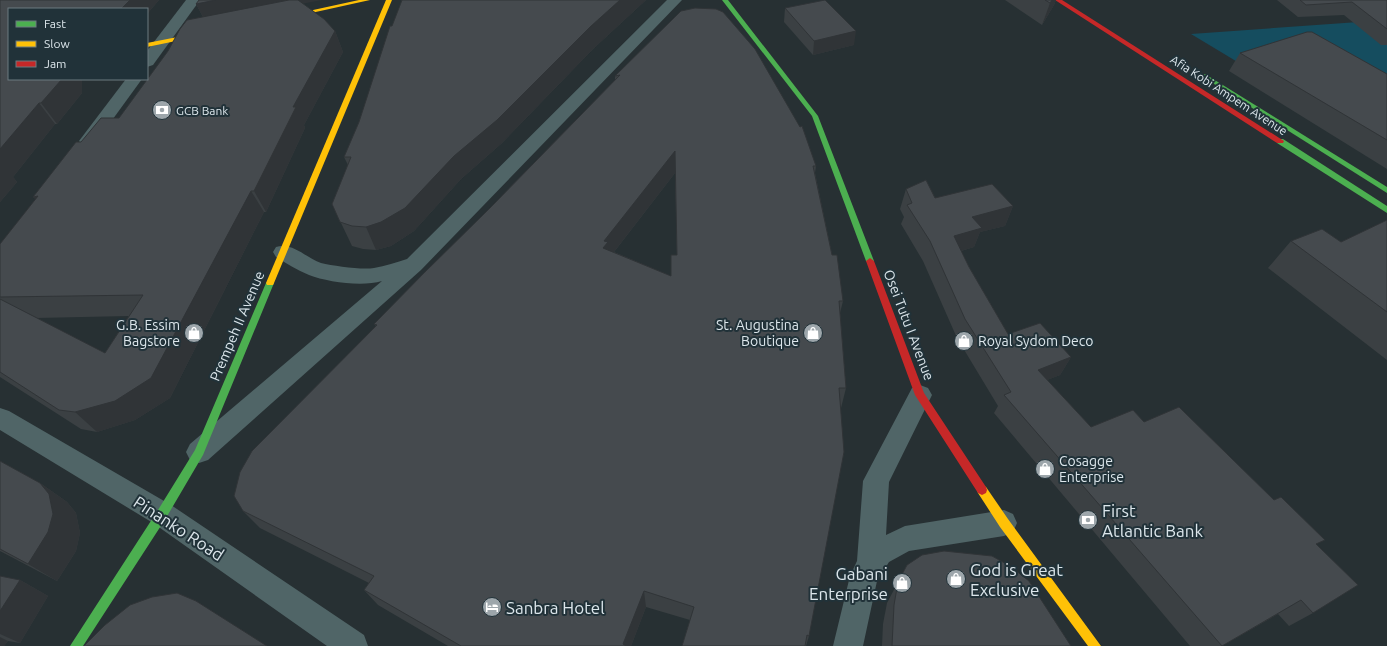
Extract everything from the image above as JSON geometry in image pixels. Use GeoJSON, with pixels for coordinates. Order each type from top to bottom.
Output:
{"type":"FeatureCollection","features":[{"type":"Feature","properties":{"kind":"street"},"geometry":{"type":"LineString","coordinates":[[148,59],[154,44],[193,0]]}},
{"type":"Feature","properties":{"kind":"street"},"geometry":{"type":"LineString","coordinates":[[276,19],[367,0]]}},
{"type":"Feature","properties":{"kind":"street","name":"Prempeh II Avenue"},"geometry":{"type":"LineString","coordinates":[[76,646],[162,514],[198,452],[389,0]]}},
{"type":"Feature","properties":{"kind":"street"},"geometry":{"type":"LineString","coordinates":[[198,452],[414,265],[675,0]]}},
{"type":"Feature","properties":{"kind":"street","name":"Osei Tutu I Avenue"},"geometry":{"type":"LineString","coordinates":[[725,0],[815,116],[920,395],[1004,523],[1095,646]]}},
{"type":"Feature","properties":{"kind":"street","name":"Afia Kobi Ampem Avenue"},"geometry":{"type":"LineString","coordinates":[[1058,0],[1387,210]]}},
{"type":"Feature","properties":{"kind":"street"},"geometry":{"type":"LineString","coordinates":[[154,44],[215,31]]}},
{"type":"Feature","properties":{"kind":"street","name":"Afia Kobi Ampem Avenue"},"geometry":{"type":"LineString","coordinates":[[1199,72],[1387,190]]}},
{"type":"Feature","properties":{"kind":"street"},"geometry":{"type":"LineString","coordinates":[[79,153],[133,80]]}},
{"type":"Feature","properties":{"kind":"street"},"geometry":{"type":"LineString","coordinates":[[283,252],[315,269],[340,274],[373,276],[414,265]]}},
{"type":"Feature","properties":{"kind":"street"},"geometry":{"type":"LineString","coordinates":[[871,566],[876,481],[920,395]]}},
{"type":"Feature","properties":{"kind":"street","name":"Pinanko Road"},"geometry":{"type":"LineString","coordinates":[[0,418],[162,514],[353,646]]}},
{"type":"Feature","properties":{"kind":"street"},"geometry":{"type":"LineString","coordinates":[[848,646],[864,576],[880,553],[905,539],[1004,523]]}},
{"type":"Feature","properties":{"kind":"shaded area"},"geometry":{"type":"Polygon","coordinates":[[[1387,20],[1387,152],[1191,34],[1387,20]]]}},
{"type":"Feature","properties":{"kind":"building"},"geometry":{"type":"Polygon","coordinates":[[[0,0],[130,0],[122,8],[8,8],[8,80],[61,80],[41,103],[39,103],[0,149],[0,0]]]}},
{"type":"Feature","properties":{"kind":"building"},"geometry":{"type":"Polygon","coordinates":[[[199,0],[216,0],[196,4],[199,0]]]}},
{"type":"Feature","properties":{"kind":"building"},"geometry":{"type":"Polygon","coordinates":[[[289,0],[298,0],[324,19],[335,31],[293,107],[296,107],[254,191],[251,191],[151,378],[115,401],[75,412],[59,410],[0,372],[0,299],[105,353],[143,295],[0,297],[0,244],[38,196],[33,197],[76,142],[81,142],[101,118],[119,118],[148,80],[187,20],[289,0]]]}},
{"type":"Feature","properties":{"kind":"building"},"geometry":{"type":"Polygon","coordinates":[[[402,0],[620,0],[590,27],[497,120],[454,156],[405,208],[381,222],[366,227],[352,226],[340,222],[332,204],[351,157],[344,157],[359,122],[390,26],[392,26],[402,0]]]}},
{"type":"Feature","properties":{"kind":"building"},"geometry":{"type":"Polygon","coordinates":[[[825,0],[856,31],[814,41],[785,8],[825,0]]]}},
{"type":"Feature","properties":{"kind":"building"},"geometry":{"type":"Polygon","coordinates":[[[1045,0],[1052,0],[1050,3],[1045,0]]]}},
{"type":"Feature","properties":{"kind":"building"},"geometry":{"type":"Polygon","coordinates":[[[1300,0],[1387,0],[1387,29],[1352,2],[1306,5],[1300,0]]]}},
{"type":"Feature","properties":{"kind":"building"},"geometry":{"type":"Polygon","coordinates":[[[695,8],[716,9],[723,12],[755,49],[800,127],[802,126],[816,166],[813,166],[832,255],[837,255],[843,301],[839,301],[846,388],[839,388],[844,452],[809,636],[807,635],[805,646],[682,646],[694,607],[644,591],[623,644],[626,646],[461,646],[364,590],[374,576],[243,511],[234,496],[240,472],[252,451],[377,325],[374,324],[620,75],[615,76],[681,11],[695,8]],[[675,151],[604,241],[608,242],[603,248],[671,276],[671,255],[677,255],[675,151]]]}},
{"type":"Feature","properties":{"kind":"building"},"geometry":{"type":"Polygon","coordinates":[[[1307,32],[1312,32],[1387,74],[1387,140],[1240,53],[1307,32]]]}},
{"type":"Feature","properties":{"kind":"building"},"geometry":{"type":"Polygon","coordinates":[[[926,180],[935,198],[992,184],[1013,206],[972,217],[982,228],[954,236],[969,267],[1008,334],[1040,323],[1071,357],[1038,370],[1091,427],[1133,410],[1144,422],[1179,407],[1274,500],[1281,497],[1325,540],[1316,544],[1358,585],[1313,613],[1301,600],[1222,646],[1004,395],[1011,392],[965,319],[930,241],[907,205],[912,203],[906,189],[926,180]]]}},
{"type":"Feature","properties":{"kind":"building"},"geometry":{"type":"Polygon","coordinates":[[[1387,220],[1387,312],[1291,241],[1322,229],[1341,242],[1387,220]]]}},
{"type":"Feature","properties":{"kind":"building"},"geometry":{"type":"Polygon","coordinates":[[[0,461],[40,483],[49,494],[53,514],[48,532],[28,564],[0,549],[0,461]]]}},
{"type":"Feature","properties":{"kind":"building"},"geometry":{"type":"Polygon","coordinates":[[[944,551],[992,556],[1010,566],[1029,581],[1071,646],[892,646],[894,605],[898,582],[907,565],[922,555],[944,551]]]}},
{"type":"Feature","properties":{"kind":"building"},"geometry":{"type":"Polygon","coordinates":[[[0,576],[20,580],[0,611],[0,576]]]}},
{"type":"Feature","properties":{"kind":"building"},"geometry":{"type":"Polygon","coordinates":[[[177,593],[196,601],[267,646],[84,646],[105,625],[130,605],[152,597],[177,593]]]}},
{"type":"Feature","properties":{"kind":"traffic: fast"},"geometry":{"type":"LineString","coordinates":[[725,0],[815,116],[870,261]]}},
{"type":"Feature","properties":{"kind":"traffic: fast"},"geometry":{"type":"LineString","coordinates":[[1205,76],[1387,190]]}},
{"type":"Feature","properties":{"kind":"traffic: fast"},"geometry":{"type":"LineString","coordinates":[[1280,141],[1387,210]]}},
{"type":"Feature","properties":{"kind":"traffic: fast"},"geometry":{"type":"LineString","coordinates":[[76,646],[162,514],[199,452],[270,283]]}},
{"type":"Feature","properties":{"kind":"traffic: slow"},"geometry":{"type":"LineString","coordinates":[[284,17],[367,0]]}},
{"type":"Feature","properties":{"kind":"traffic: slow"},"geometry":{"type":"LineString","coordinates":[[270,283],[389,0]]}},
{"type":"Feature","properties":{"kind":"traffic: slow"},"geometry":{"type":"LineString","coordinates":[[148,45],[203,34]]}},
{"type":"Feature","properties":{"kind":"traffic: slow"},"geometry":{"type":"LineString","coordinates":[[982,490],[1004,523],[1095,646]]}},
{"type":"Feature","properties":{"kind":"traffic: jam"},"geometry":{"type":"LineString","coordinates":[[1058,0],[1280,141]]}},
{"type":"Feature","properties":{"kind":"traffic: jam"},"geometry":{"type":"LineString","coordinates":[[870,261],[920,395],[982,490]]}},
{"type":"Feature","properties":{"kind":"place","name":"GCB Bank"},"geometry":{"type":"Point","coordinates":[162,110]}},
{"type":"Feature","properties":{"kind":"place","name":"G.B. Essim Bagstore"},"geometry":{"type":"Point","coordinates":[194,333]}},
{"type":"Feature","properties":{"kind":"place","name":"St. Augustina Boutique"},"geometry":{"type":"Point","coordinates":[813,333]}},
{"type":"Feature","properties":{"kind":"place","name":"Royal Sydom Deco"},"geometry":{"type":"Point","coordinates":[964,341]}},
{"type":"Feature","properties":{"kind":"place","name":"Cosagge Enterprise"},"geometry":{"type":"Point","coordinates":[1045,469]}},
{"type":"Feature","properties":{"kind":"place","name":"First Atlantic Bank"},"geometry":{"type":"Point","coordinates":[1088,520]}},
{"type":"Feature","properties":{"kind":"place","name":"God is Great Exclusive"},"geometry":{"type":"Point","coordinates":[956,579]}},
{"type":"Feature","properties":{"kind":"place","name":"Gabani Enterprise"},"geometry":{"type":"Point","coordinates":[902,583]}},
{"type":"Feature","properties":{"kind":"place","name":"Sanbra Hotel"},"geometry":{"type":"Point","coordinates":[492,607]}}]}
